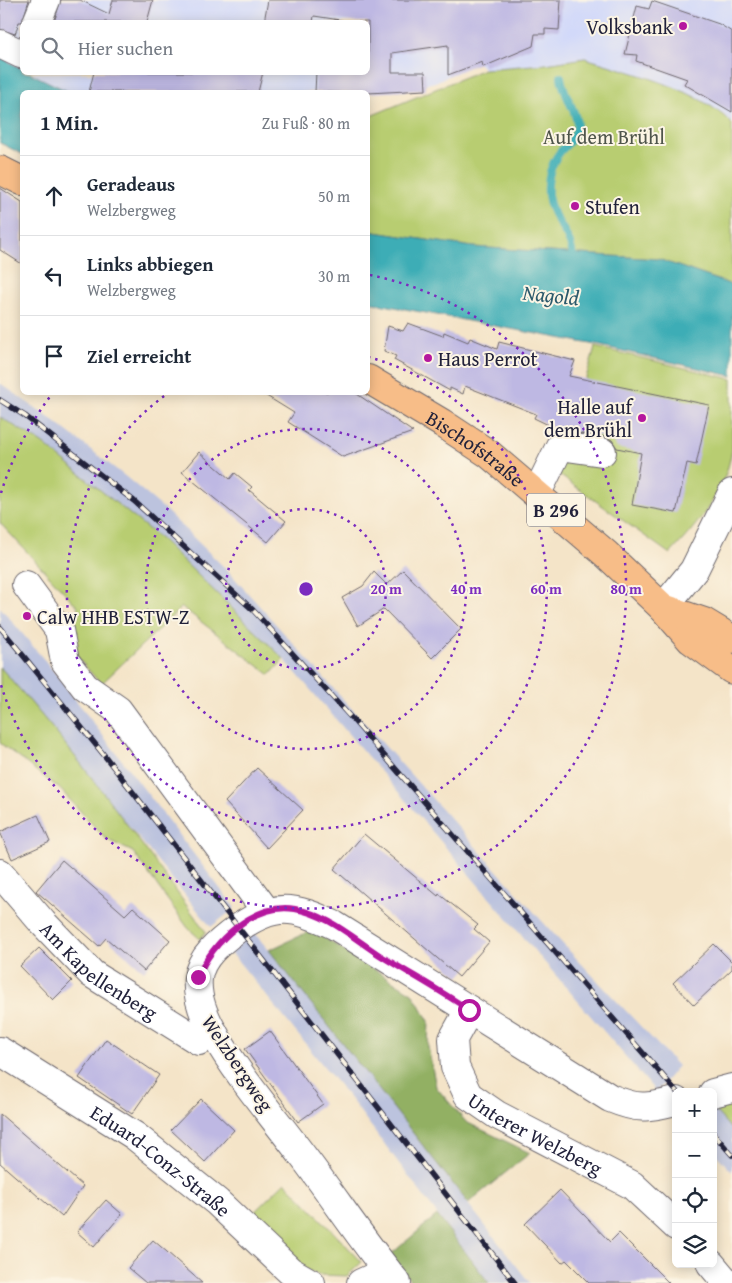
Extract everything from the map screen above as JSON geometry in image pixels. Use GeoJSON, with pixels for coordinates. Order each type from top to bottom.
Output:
{"type":"FeatureCollection","features":[{"type":"Feature","properties":{"kind":"main road"},"geometry":{"type":"LineString","coordinates":[[0,170],[20,180]]}},
{"type":"Feature","properties":{"kind":"main road","name":"Bischofstraße"},"geometry":{"type":"LineString","coordinates":[[370,380],[442,423],[489,454],[537,493],[663,608],[691,640],[732,670]]}},
{"type":"Feature","properties":{"kind":"main road","name":"Bischofstraße"},"geometry":{"type":"LineString","coordinates":[[663,608],[704,622],[732,639]]}},
{"type":"Feature","properties":{"kind":"street"},"geometry":{"type":"LineString","coordinates":[[38,20],[46,0]]}},
{"type":"Feature","properties":{"kind":"street"},"geometry":{"type":"LineString","coordinates":[[0,44],[20,54]]}},
{"type":"Feature","properties":{"kind":"street"},"geometry":{"type":"LineString","coordinates":[[537,493],[560,446],[602,452]]}},
{"type":"Feature","properties":{"kind":"street"},"geometry":{"type":"LineString","coordinates":[[663,608],[694,570],[732,494]]}},
{"type":"Feature","properties":{"kind":"street"},"geometry":{"type":"LineString","coordinates":[[26,585],[59,630],[65,661],[85,687],[118,710],[266,911]]}},
{"type":"Feature","properties":{"kind":"street","name":"Am Kapellenberg"},"geometry":{"type":"LineString","coordinates":[[0,873],[43,923],[92,974],[199,1041],[214,1033]]}},
{"type":"Feature","properties":{"kind":"street","name":"Welzbergweg"},"geometry":{"type":"LineString","coordinates":[[388,1279],[214,1033],[200,1005],[198,977],[202,965],[222,940],[247,922],[266,911],[279,908],[294,909],[334,925],[527,1044],[610,1098],[632,1107],[653,1106],[672,1102]]}},
{"type":"Feature","properties":{"kind":"street","name":"Unterer Welzberg"},"geometry":{"type":"LineString","coordinates":[[469,1010],[453,1039],[455,1067],[468,1095],[497,1115],[632,1186],[673,1223]]}},
{"type":"Feature","properties":{"kind":"street","name":"Eduard-Conz-Straße"},"geometry":{"type":"LineString","coordinates":[[0,1051],[135,1136],[216,1202],[290,1271],[311,1283]]}},
{"type":"Feature","properties":{"kind":"street"},"geometry":{"type":"LineString","coordinates":[[717,1091],[732,1088]]}},
{"type":"Feature","properties":{"kind":"street"},"geometry":{"type":"LineString","coordinates":[[714,1268],[727,1283]]}},
{"type":"Feature","properties":{"kind":"street"},"geometry":{"type":"LineString","coordinates":[[361,1283],[388,1279]]}},
{"type":"Feature","properties":{"kind":"shaded area"},"geometry":{"type":"Polygon","coordinates":[[[0,0],[732,0],[732,124],[723,114],[585,58],[546,64],[484,69],[478,63],[435,82],[392,92],[370,92],[370,90],[65,90],[34,75],[370,75],[370,20],[20,20],[20,68],[0,57],[0,0]]]}},
{"type":"Feature","properties":{"kind":"shaded area"},"geometry":{"type":"Polygon","coordinates":[[[0,383],[55,422],[126,477],[163,508],[229,572],[560,941],[678,1066],[656,1092],[284,659],[162,540],[42,443],[0,417],[0,383]]]}},
{"type":"Feature","properties":{"kind":"shaded area"},"geometry":{"type":"Polygon","coordinates":[[[0,607],[52,669],[235,908],[211,927],[0,667],[0,607]]]}},
{"type":"Feature","properties":{"kind":"shaded area"},"geometry":{"type":"Polygon","coordinates":[[[253,932],[530,1283],[489,1283],[352,1101],[229,950],[253,932]]]}},
{"type":"Feature","properties":{"kind":"shaded area"},"geometry":{"type":"Polygon","coordinates":[[[717,1113],[732,1130],[732,1172],[717,1155],[717,1113]]]}},
{"type":"Feature","properties":{"kind":"green space","name":"Auf dem Brühl"},"geometry":{"type":"Polygon","coordinates":[[[585,58],[643,76],[683,91],[702,101],[719,112],[732,124],[732,285],[658,259],[473,247],[370,231],[370,116],[484,69],[546,64],[585,58]]]}},
{"type":"Feature","properties":{"kind":"green space"},"geometry":{"type":"Polygon","coordinates":[[[595,347],[732,379],[732,449],[724,479],[700,519],[670,554],[558,474],[595,347]]]}},
{"type":"Feature","properties":{"kind":"green space"},"geometry":{"type":"Polygon","coordinates":[[[0,417],[42,443],[162,540],[284,659],[270,675],[182,607],[101,684],[74,650],[72,633],[78,607],[0,523],[0,417]]]}},
{"type":"Feature","properties":{"kind":"green space"},"geometry":{"type":"Polygon","coordinates":[[[0,667],[55,731],[157,864],[206,932],[200,939],[188,928],[133,852],[106,839],[60,789],[0,743],[0,667]]]}},
{"type":"Feature","properties":{"kind":"green space"},"geometry":{"type":"Polygon","coordinates":[[[312,930],[412,993],[429,1021],[428,1047],[436,1087],[466,1122],[530,1153],[468,1203],[269,950],[312,930]]]}},
{"type":"Feature","properties":{"kind":"green space"},"geometry":{"type":"Polygon","coordinates":[[[732,1099],[732,1130],[717,1113],[717,1102],[732,1099]]]}},
{"type":"Feature","properties":{"kind":"green space"},"geometry":{"type":"Polygon","coordinates":[[[285,1182],[362,1262],[347,1276],[318,1275],[292,1263],[247,1219],[285,1182]]]}},
{"type":"Feature","properties":{"kind":"green space"},"geometry":{"type":"Polygon","coordinates":[[[437,1215],[489,1283],[412,1283],[390,1255],[437,1215]]]}},
{"type":"Feature","properties":{"kind":"water"},"geometry":{"type":"Polygon","coordinates":[[[0,57],[20,68],[20,75],[34,75],[65,90],[20,90],[20,153],[0,143],[0,57]]]}},
{"type":"Feature","properties":{"kind":"water","name":"Nagold"},"geometry":{"type":"Polygon","coordinates":[[[370,231],[473,247],[658,259],[732,285],[732,376],[601,346],[370,302],[370,231]]]}},
{"type":"Feature","properties":{"kind":"building"},"geometry":{"type":"Polygon","coordinates":[[[0,0],[29,0],[23,20],[20,20],[15,34],[0,29],[0,0]]]}},
{"type":"Feature","properties":{"kind":"building"},"geometry":{"type":"Polygon","coordinates":[[[61,0],[80,0],[109,14],[113,0],[153,0],[148,20],[55,20],[61,0]]]}},
{"type":"Feature","properties":{"kind":"building"},"geometry":{"type":"Polygon","coordinates":[[[268,0],[561,0],[559,30],[545,29],[545,34],[535,34],[533,46],[483,67],[482,62],[448,75],[448,45],[392,53],[392,72],[425,72],[426,90],[370,93],[370,90],[315,90],[316,75],[370,75],[370,20],[340,20],[314,16],[313,20],[264,20],[268,0]]]}},
{"type":"Feature","properties":{"kind":"building"},"geometry":{"type":"Polygon","coordinates":[[[652,1],[719,24],[732,32],[732,112],[684,84],[687,79],[636,61],[637,55],[625,54],[637,6],[649,9],[652,1]]]}},
{"type":"Feature","properties":{"kind":"building"},"geometry":{"type":"Polygon","coordinates":[[[93,75],[262,75],[258,90],[90,90],[93,75]]]}},
{"type":"Feature","properties":{"kind":"building"},"geometry":{"type":"Polygon","coordinates":[[[0,188],[20,201],[20,263],[0,250],[0,188]]]}},
{"type":"Feature","properties":{"kind":"building"},"geometry":{"type":"Polygon","coordinates":[[[408,323],[443,336],[444,332],[468,342],[470,338],[497,349],[499,342],[575,361],[569,376],[709,405],[696,465],[687,463],[676,513],[632,505],[641,453],[617,448],[612,440],[605,437],[561,431],[534,418],[536,414],[465,386],[463,394],[450,388],[450,391],[394,360],[396,356],[384,351],[388,326],[403,331],[408,323]]]}},
{"type":"Feature","properties":{"kind":"building"},"geometry":{"type":"Polygon","coordinates":[[[265,395],[358,395],[413,432],[343,457],[288,422],[294,413],[265,395]]]}},
{"type":"Feature","properties":{"kind":"building"},"geometry":{"type":"Polygon","coordinates":[[[199,452],[230,479],[235,473],[252,487],[249,490],[286,521],[268,542],[182,472],[199,452]]]}},
{"type":"Feature","properties":{"kind":"building"},"geometry":{"type":"Polygon","coordinates":[[[403,570],[461,629],[432,658],[384,609],[358,626],[342,598],[363,586],[374,572],[387,585],[403,570]]]}},
{"type":"Feature","properties":{"kind":"building"},"geometry":{"type":"Polygon","coordinates":[[[257,768],[303,810],[267,848],[225,802],[257,768]]]}},
{"type":"Feature","properties":{"kind":"building"},"geometry":{"type":"Polygon","coordinates":[[[38,815],[50,842],[12,859],[0,832],[38,815]]]}},
{"type":"Feature","properties":{"kind":"building"},"geometry":{"type":"Polygon","coordinates":[[[364,834],[438,896],[439,894],[478,925],[474,929],[489,942],[459,977],[334,869],[364,834]]]}},
{"type":"Feature","properties":{"kind":"building"},"geometry":{"type":"Polygon","coordinates":[[[62,860],[125,915],[133,907],[170,940],[144,971],[106,938],[99,946],[36,891],[62,860]]]}},
{"type":"Feature","properties":{"kind":"building"},"geometry":{"type":"Polygon","coordinates":[[[714,944],[732,962],[732,969],[694,1005],[673,983],[714,944]]]}},
{"type":"Feature","properties":{"kind":"building"},"geometry":{"type":"Polygon","coordinates":[[[39,948],[72,981],[53,1000],[20,966],[39,948]]]}},
{"type":"Feature","properties":{"kind":"building"},"geometry":{"type":"Polygon","coordinates":[[[270,1031],[323,1104],[298,1122],[245,1049],[270,1031]]]}},
{"type":"Feature","properties":{"kind":"building"},"geometry":{"type":"Polygon","coordinates":[[[106,1039],[159,1075],[132,1114],[79,1078],[106,1039]]]}},
{"type":"Feature","properties":{"kind":"building"},"geometry":{"type":"Polygon","coordinates":[[[201,1099],[234,1130],[205,1162],[171,1130],[201,1099]]]}},
{"type":"Feature","properties":{"kind":"building"},"geometry":{"type":"Polygon","coordinates":[[[0,1114],[83,1186],[62,1217],[0,1163],[0,1114]]]}},
{"type":"Feature","properties":{"kind":"building"},"geometry":{"type":"Polygon","coordinates":[[[560,1190],[610,1242],[619,1233],[669,1283],[589,1283],[566,1260],[562,1263],[525,1224],[560,1190]]]}},
{"type":"Feature","properties":{"kind":"building"},"geometry":{"type":"Polygon","coordinates":[[[106,1200],[122,1214],[94,1247],[77,1232],[106,1200]]]}},
{"type":"Feature","properties":{"kind":"building"},"geometry":{"type":"Polygon","coordinates":[[[153,1240],[202,1283],[146,1283],[128,1268],[153,1240]]]}},
{"type":"Feature","properties":{"kind":"waterway"},"geometry":{"type":"LineString","coordinates":[[561,77],[577,125],[573,137],[560,152],[552,167],[548,184],[548,195],[553,212],[570,243],[573,262]]}},
{"type":"Feature","properties":{"kind":"railway"},"geometry":{"type":"LineString","coordinates":[[0,400],[25,416],[134,501],[253,610],[354,721],[674,1088]]}},
{"type":"Feature","properties":{"kind":"railway"},"geometry":{"type":"LineString","coordinates":[[0,627],[104,755],[515,1283]]}},
{"type":"Feature","properties":{"kind":"railway"},"geometry":{"type":"LineString","coordinates":[[717,1138],[732,1155]]}},
{"type":"Feature","properties":{"kind":"place","name":"Volksbank"},"geometry":{"type":"Point","coordinates":[683,26]}},
{"type":"Feature","properties":{"kind":"place","name":"Stufen"},"geometry":{"type":"Point","coordinates":[575,206]}},
{"type":"Feature","properties":{"kind":"place","name":"Haus Perrot"},"geometry":{"type":"Point","coordinates":[428,358]}},
{"type":"Feature","properties":{"kind":"place","name":"Halle auf dem Brühl"},"geometry":{"type":"Point","coordinates":[642,418]}},
{"type":"Feature","properties":{"kind":"place","name":"Calw HHB ESTW-Z"},"geometry":{"type":"Point","coordinates":[27,616]}},
{"type":"Feature","properties":{"kind":"route"},"geometry":{"type":"LineString","coordinates":[[198,977],[202,965],[210,953],[222,940],[247,922],[266,911],[279,908],[294,909],[334,925],[469,1010]]}}]}
